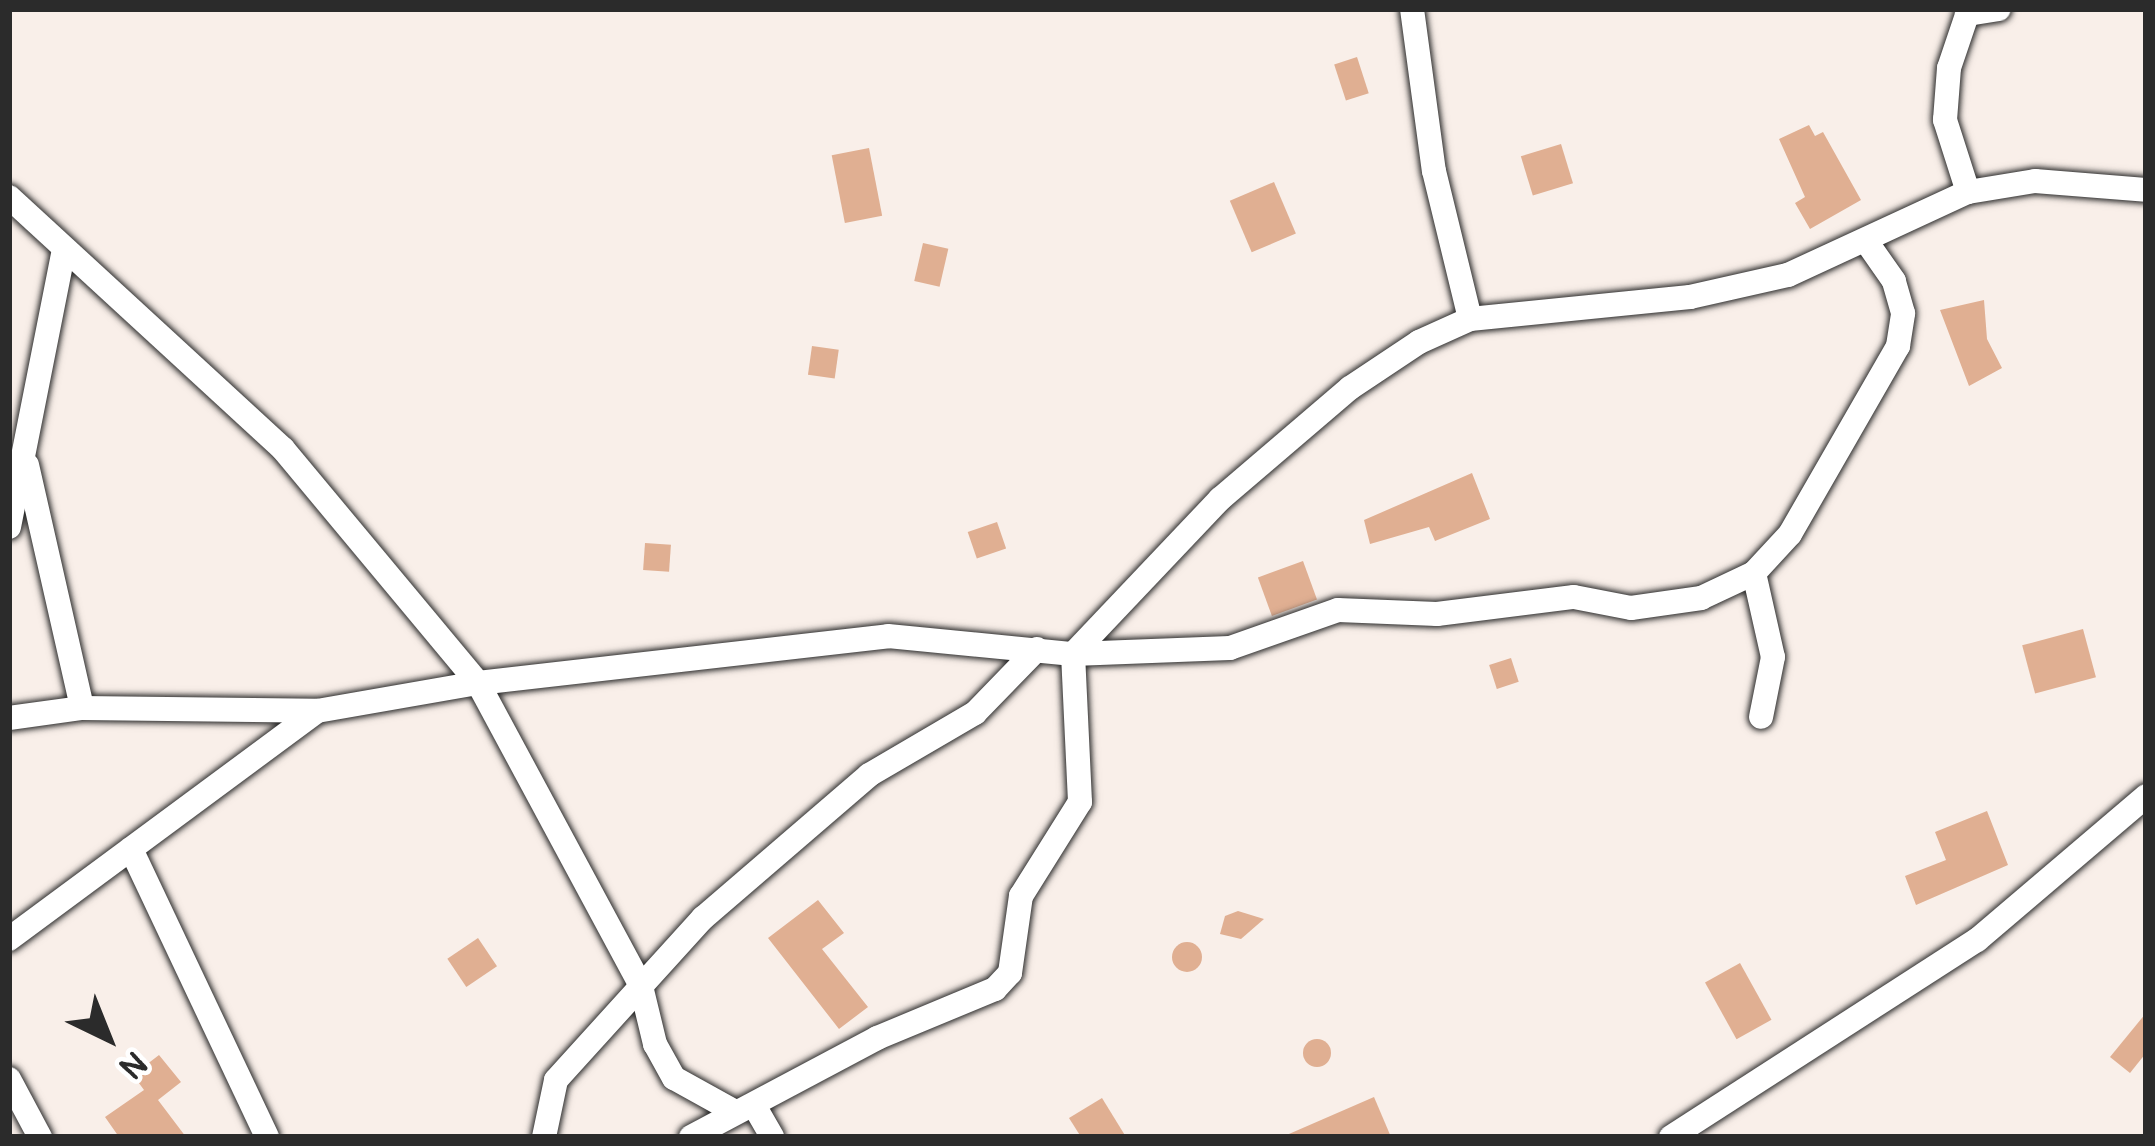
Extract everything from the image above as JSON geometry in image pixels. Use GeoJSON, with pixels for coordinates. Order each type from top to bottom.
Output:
{"type":"FeatureCollection","features":[{"type":"Feature","properties":{"kind":"street"},"geometry":{"type":"LineString","coordinates":[[1412,9],[1434,171],[1470,319]]}},
{"type":"Feature","properties":{"kind":"street"},"geometry":{"type":"LineString","coordinates":[[1968,192],[1945,120],[1948,68],[1968,11],[1999,9]]}},
{"type":"Feature","properties":{"kind":"street"},"geometry":{"type":"LineString","coordinates":[[691,1137],[877,1038],[995,989],[1010,973],[1021,896],[1080,802],[1073,654],[1220,499],[1350,388],[1470,319],[1690,297],[1787,275],[1968,192],[2035,182],[2146,190]]}},
{"type":"Feature","properties":{"kind":"street"},"geometry":{"type":"LineString","coordinates":[[9,197],[214,377],[284,449],[478,683],[641,986],[655,1044],[674,1078],[744,1108],[772,1137]]}},
{"type":"Feature","properties":{"kind":"street"},"geometry":{"type":"LineString","coordinates":[[9,718],[82,708],[316,711],[478,683],[888,636],[1073,654],[1230,648],[1338,610],[1437,614],[1574,597],[1631,608],[1701,598],[1754,572],[1790,535],[1898,346],[1903,313],[1894,281],[1866,241]]}},
{"type":"Feature","properties":{"kind":"street"},"geometry":{"type":"LineString","coordinates":[[9,526],[64,248]]}},
{"type":"Feature","properties":{"kind":"street"},"geometry":{"type":"LineString","coordinates":[[25,457],[82,708]]}},
{"type":"Feature","properties":{"kind":"street"},"geometry":{"type":"LineString","coordinates":[[1754,572],[1773,657],[1761,717]]}},
{"type":"Feature","properties":{"kind":"street"},"geometry":{"type":"LineString","coordinates":[[544,1137],[556,1080],[765,860],[868,775],[975,713],[1037,650]]}},
{"type":"Feature","properties":{"kind":"street"},"geometry":{"type":"LineString","coordinates":[[9,939],[316,711]]}},
{"type":"Feature","properties":{"kind":"street"},"geometry":{"type":"LineString","coordinates":[[1671,1137],[1977,940],[2146,796]]}},
{"type":"Feature","properties":{"kind":"street"},"geometry":{"type":"LineString","coordinates":[[130,849],[267,1137]]}},
{"type":"Feature","properties":{"kind":"street"},"geometry":{"type":"LineString","coordinates":[[9,1079],[40,1137]]}},
{"type":"Feature","properties":{"kind":"building"},"geometry":{"type":"Polygon","coordinates":[[[1357,57],[1369,93],[1346,101],[1334,64],[1357,57]]]}},
{"type":"Feature","properties":{"kind":"building"},"geometry":{"type":"Polygon","coordinates":[[[1809,125],[1815,136],[1823,132],[1861,200],[1810,229],[1795,203],[1805,197],[1779,139],[1809,125]]]}},
{"type":"Feature","properties":{"kind":"building"},"geometry":{"type":"Polygon","coordinates":[[[1561,144],[1573,183],[1533,195],[1521,156],[1561,144]]]}},
{"type":"Feature","properties":{"kind":"building"},"geometry":{"type":"Polygon","coordinates":[[[869,148],[882,216],[845,223],[832,155],[869,148]]]}},
{"type":"Feature","properties":{"kind":"building"},"geometry":{"type":"Polygon","coordinates":[[[1274,182],[1296,234],[1252,252],[1230,201],[1274,182]]]}},
{"type":"Feature","properties":{"kind":"building"},"geometry":{"type":"Polygon","coordinates":[[[923,243],[948,249],[940,287],[914,281],[923,243]]]}},
{"type":"Feature","properties":{"kind":"building"},"geometry":{"type":"Polygon","coordinates":[[[1984,300],[1987,339],[2002,368],[1969,386],[1940,310],[1984,300]]]}},
{"type":"Feature","properties":{"kind":"building"},"geometry":{"type":"Polygon","coordinates":[[[812,346],[839,350],[835,378],[808,375],[812,346]]]}},
{"type":"Feature","properties":{"kind":"building"},"geometry":{"type":"Polygon","coordinates":[[[1472,473],[1490,519],[1435,541],[1429,527],[1370,544],[1364,520],[1472,473]]]}},
{"type":"Feature","properties":{"kind":"building"},"geometry":{"type":"Polygon","coordinates":[[[997,522],[1006,548],[977,559],[968,532],[997,522]]]}},
{"type":"Feature","properties":{"kind":"building"},"geometry":{"type":"Polygon","coordinates":[[[645,543],[671,545],[669,572],[643,570],[645,543]]]}},
{"type":"Feature","properties":{"kind":"building"},"geometry":{"type":"Polygon","coordinates":[[[1303,561],[1317,600],[1272,616],[1258,577],[1303,561]]]}},
{"type":"Feature","properties":{"kind":"building"},"geometry":{"type":"Polygon","coordinates":[[[2083,629],[2096,677],[2035,694],[2022,645],[2083,629]]]}},
{"type":"Feature","properties":{"kind":"building"},"geometry":{"type":"Polygon","coordinates":[[[1511,658],[1519,682],[1497,689],[1489,665],[1511,658]]]}},
{"type":"Feature","properties":{"kind":"building"},"geometry":{"type":"Polygon","coordinates":[[[1987,811],[2008,865],[1916,905],[1905,876],[1946,860],[1935,832],[1987,811]]]}},
{"type":"Feature","properties":{"kind":"building"},"geometry":{"type":"Polygon","coordinates":[[[818,900],[844,933],[822,949],[868,1007],[839,1029],[768,938],[818,900]]]}},
{"type":"Feature","properties":{"kind":"building"},"geometry":{"type":"Polygon","coordinates":[[[1238,911],[1264,919],[1241,939],[1220,934],[1225,916],[1238,911]]]}},
{"type":"Feature","properties":{"kind":"building"},"geometry":{"type":"Polygon","coordinates":[[[478,938],[497,966],[466,987],[447,959],[478,938]]]}},
{"type":"Feature","properties":{"kind":"building"},"geometry":{"type":"Polygon","coordinates":[[[1187,942],[1202,957],[1187,972],[1172,957],[1187,942]]]}},
{"type":"Feature","properties":{"kind":"building"},"geometry":{"type":"Polygon","coordinates":[[[1740,963],[1772,1020],[1737,1039],[1705,982],[1740,963]]]}},
{"type":"Feature","properties":{"kind":"building"},"geometry":{"type":"Polygon","coordinates":[[[2146,1013],[2146,1053],[2130,1073],[2110,1057],[2146,1013]]]}},
{"type":"Feature","properties":{"kind":"building"},"geometry":{"type":"Polygon","coordinates":[[[1317,1039],[1327,1043],[1331,1053],[1327,1063],[1317,1067],[1307,1063],[1303,1053],[1307,1043],[1317,1039]]]}},
{"type":"Feature","properties":{"kind":"building"},"geometry":{"type":"Polygon","coordinates":[[[159,1055],[181,1082],[158,1100],[186,1137],[119,1137],[105,1117],[144,1090],[133,1075],[159,1055]]]}},
{"type":"Feature","properties":{"kind":"building"},"geometry":{"type":"Polygon","coordinates":[[[1374,1097],[1391,1137],[1282,1137],[1374,1097]]]}},
{"type":"Feature","properties":{"kind":"building"},"geometry":{"type":"Polygon","coordinates":[[[1102,1098],[1126,1137],[1081,1137],[1069,1118],[1102,1098]]]}}]}
